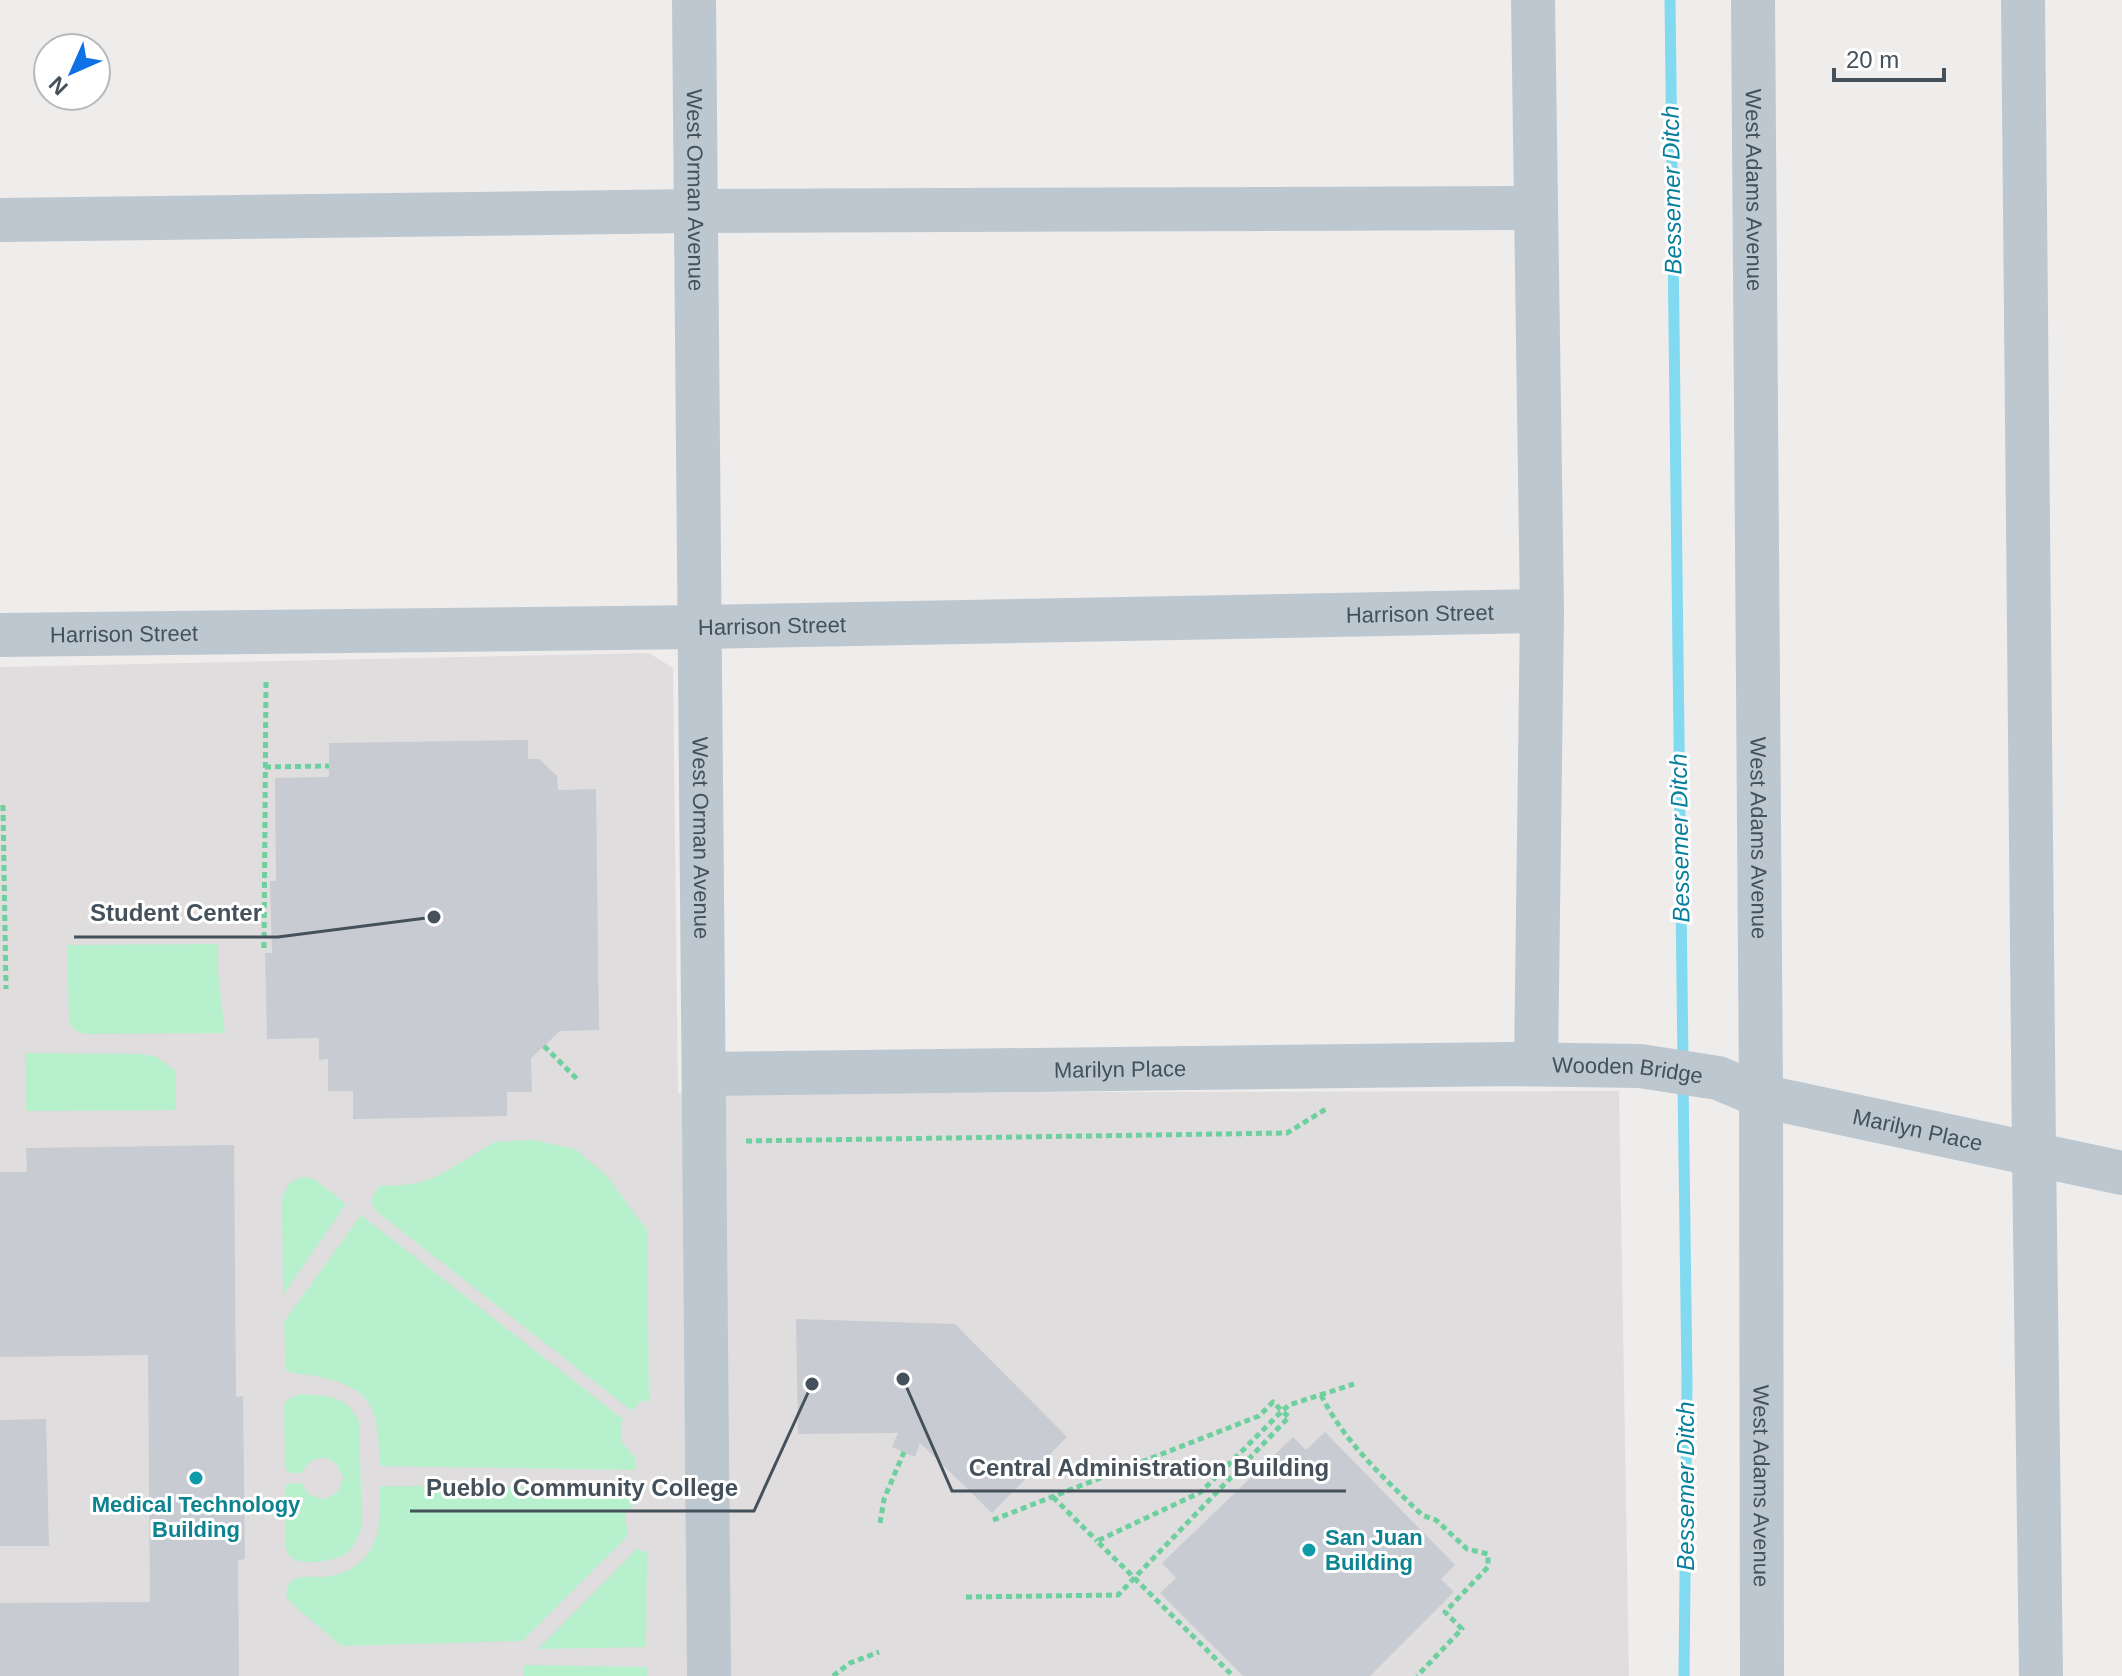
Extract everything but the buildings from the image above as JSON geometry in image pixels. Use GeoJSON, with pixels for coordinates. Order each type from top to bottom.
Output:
{"type":"FeatureCollection","features":[{"type":"Feature","properties":{"kind":"street","name":"West Orman Avenue"},"geometry":{"type":"LineString","coordinates":[[694,0],[709,1676]]}},
{"type":"Feature","properties":{"kind":"street"},"geometry":{"type":"LineString","coordinates":[[1533,0],[1542,611],[1536,1064]]}},
{"type":"Feature","properties":{"kind":"street","name":"West Adams Avenue"},"geometry":{"type":"LineString","coordinates":[[1753,0],[1762,1676]]}},
{"type":"Feature","properties":{"kind":"street"},"geometry":{"type":"LineString","coordinates":[[2023,0],[2041,1676]]}},
{"type":"Feature","properties":{"kind":"street"},"geometry":{"type":"LineString","coordinates":[[0,220],[696,211],[1536,208]]}},
{"type":"Feature","properties":{"kind":"street","name":"Harrison Street"},"geometry":{"type":"LineString","coordinates":[[0,635],[700,627],[1542,611]]}},
{"type":"Feature","properties":{"kind":"street","name":"Marilyn Place"},"geometry":{"type":"LineString","coordinates":[[704,1074],[1536,1064]]}},
{"type":"Feature","properties":{"kind":"street","name":"Wooden Bridge"},"geometry":{"type":"LineString","coordinates":[[1536,1064],[1640,1066],[1718,1078]]}},
{"type":"Feature","properties":{"kind":"street","name":"Marilyn Place"},"geometry":{"type":"LineString","coordinates":[[1718,1078],[1761,1096],[2122,1173]]}},
{"type":"Feature","properties":{"kind":"path"},"geometry":{"type":"LineString","coordinates":[[264,948],[266,681]]}},
{"type":"Feature","properties":{"kind":"path"},"geometry":{"type":"LineString","coordinates":[[265,767],[329,766]]}},
{"type":"Feature","properties":{"kind":"path"},"geometry":{"type":"LineString","coordinates":[[3,805],[6,989]]}},
{"type":"Feature","properties":{"kind":"path"},"geometry":{"type":"LineString","coordinates":[[544,1046],[579,1081]]}},
{"type":"Feature","properties":{"kind":"path"},"geometry":{"type":"LineString","coordinates":[[746,1141],[1287,1133],[1336,1103]]}},
{"type":"Feature","properties":{"kind":"path"},"geometry":{"type":"LineString","coordinates":[[1097,1541],[1201,1492],[1289,1405],[1354,1384]]}},
{"type":"Feature","properties":{"kind":"path"},"geometry":{"type":"LineString","coordinates":[[1321,1395],[1351,1443],[1422,1515],[1436,1520],[1467,1549],[1488,1554],[1488,1567],[1445,1612],[1462,1629],[1417,1676]]}},
{"type":"Feature","properties":{"kind":"path"},"geometry":{"type":"LineString","coordinates":[[966,1597],[1118,1595],[1289,1417],[1273,1402],[1259,1416],[993,1520]]}},
{"type":"Feature","properties":{"kind":"path"},"geometry":{"type":"LineString","coordinates":[[880,1523],[884,1499],[904,1452]]}},
{"type":"Feature","properties":{"kind":"path"},"geometry":{"type":"LineString","coordinates":[[1053,1497],[1233,1676]]}},
{"type":"Feature","properties":{"kind":"path"},"geometry":{"type":"LineString","coordinates":[[833,1676],[850,1663],[879,1652]]}},
{"type":"Feature","properties":{"kind":"shaded area"},"geometry":{"type":"Polygon","coordinates":[[[649,653],[673,668],[678,1093],[1619,1091],[1629,1676],[0,1676],[0,667],[649,653]]]}},
{"type":"Feature","properties":{"kind":"green space"},"geometry":{"type":"Polygon","coordinates":[[[218,944],[225,1033],[87,1034],[76,1030],[69,1020],[67,945],[218,944]]]}},
{"type":"Feature","properties":{"kind":"green space"},"geometry":{"type":"Polygon","coordinates":[[[25,1053],[143,1054],[156,1057],[176,1071],[176,1110],[26,1111],[25,1053]]]}},
{"type":"Feature","properties":{"kind":"green space"},"geometry":{"type":"Polygon","coordinates":[[[533,1140],[575,1149],[606,1175],[647,1230],[649,1401],[641,1401],[632,1411],[376,1211],[371,1201],[381,1185],[419,1183],[438,1176],[495,1142],[533,1140]]]}},
{"type":"Feature","properties":{"kind":"green space"},"geometry":{"type":"Polygon","coordinates":[[[303,1177],[314,1179],[346,1204],[283,1295],[282,1200],[289,1185],[303,1177]]]}},
{"type":"Feature","properties":{"kind":"green space"},"geometry":{"type":"Polygon","coordinates":[[[361,1215],[624,1420],[621,1423],[622,1442],[635,1457],[635,1470],[380,1466],[375,1416],[362,1395],[336,1381],[286,1370],[284,1322],[361,1215]]]}},
{"type":"Feature","properties":{"kind":"green space"},"geometry":{"type":"Polygon","coordinates":[[[300,1394],[327,1396],[342,1401],[359,1422],[361,1528],[348,1552],[321,1562],[293,1559],[286,1549],[286,1484],[302,1483],[311,1495],[326,1499],[338,1492],[343,1479],[336,1464],[325,1458],[312,1461],[302,1473],[290,1473],[285,1469],[284,1406],[287,1400],[300,1394]]]}},
{"type":"Feature","properties":{"kind":"green space"},"geometry":{"type":"Polygon","coordinates":[[[380,1486],[637,1488],[638,1499],[625,1513],[628,1536],[522,1641],[341,1646],[290,1602],[286,1596],[287,1589],[297,1578],[336,1575],[365,1558],[378,1529],[380,1486]]]}},
{"type":"Feature","properties":{"kind":"green space"},"geometry":{"type":"Polygon","coordinates":[[[638,1548],[642,1552],[647,1551],[646,1647],[538,1649],[638,1548]]]}},
{"type":"Feature","properties":{"kind":"green space"},"geometry":{"type":"Polygon","coordinates":[[[523,1665],[647,1667],[647,1676],[523,1676],[523,1665]]]}},
{"type":"Feature","properties":{"kind":"waterway","name":"Bessemer Ditch"},"geometry":{"type":"LineString","coordinates":[[1670,0],[1683,1063]]}},
{"type":"Feature","properties":{"kind":"waterway","name":"Bessemer Ditch"},"geometry":{"type":"LineString","coordinates":[[1683,1081],[1687,1381],[1684,1676]]}},
{"type":"Feature","properties":{"kind":"place","name":"Student Center"},"geometry":{"type":"Point","coordinates":[434,917]}},
{"type":"Feature","properties":{"kind":"place","name":"Central Administration Building"},"geometry":{"type":"Point","coordinates":[903,1379]}},
{"type":"Feature","properties":{"kind":"place","name":"Pueblo Community College"},"geometry":{"type":"Point","coordinates":[812,1384]}},
{"type":"Feature","properties":{"kind":"place","name":"Medical Technology Building"},"geometry":{"type":"Point","coordinates":[196,1478]}},
{"type":"Feature","properties":{"kind":"place","name":"San Juan Building"},"geometry":{"type":"Point","coordinates":[1309,1550]}}]}
